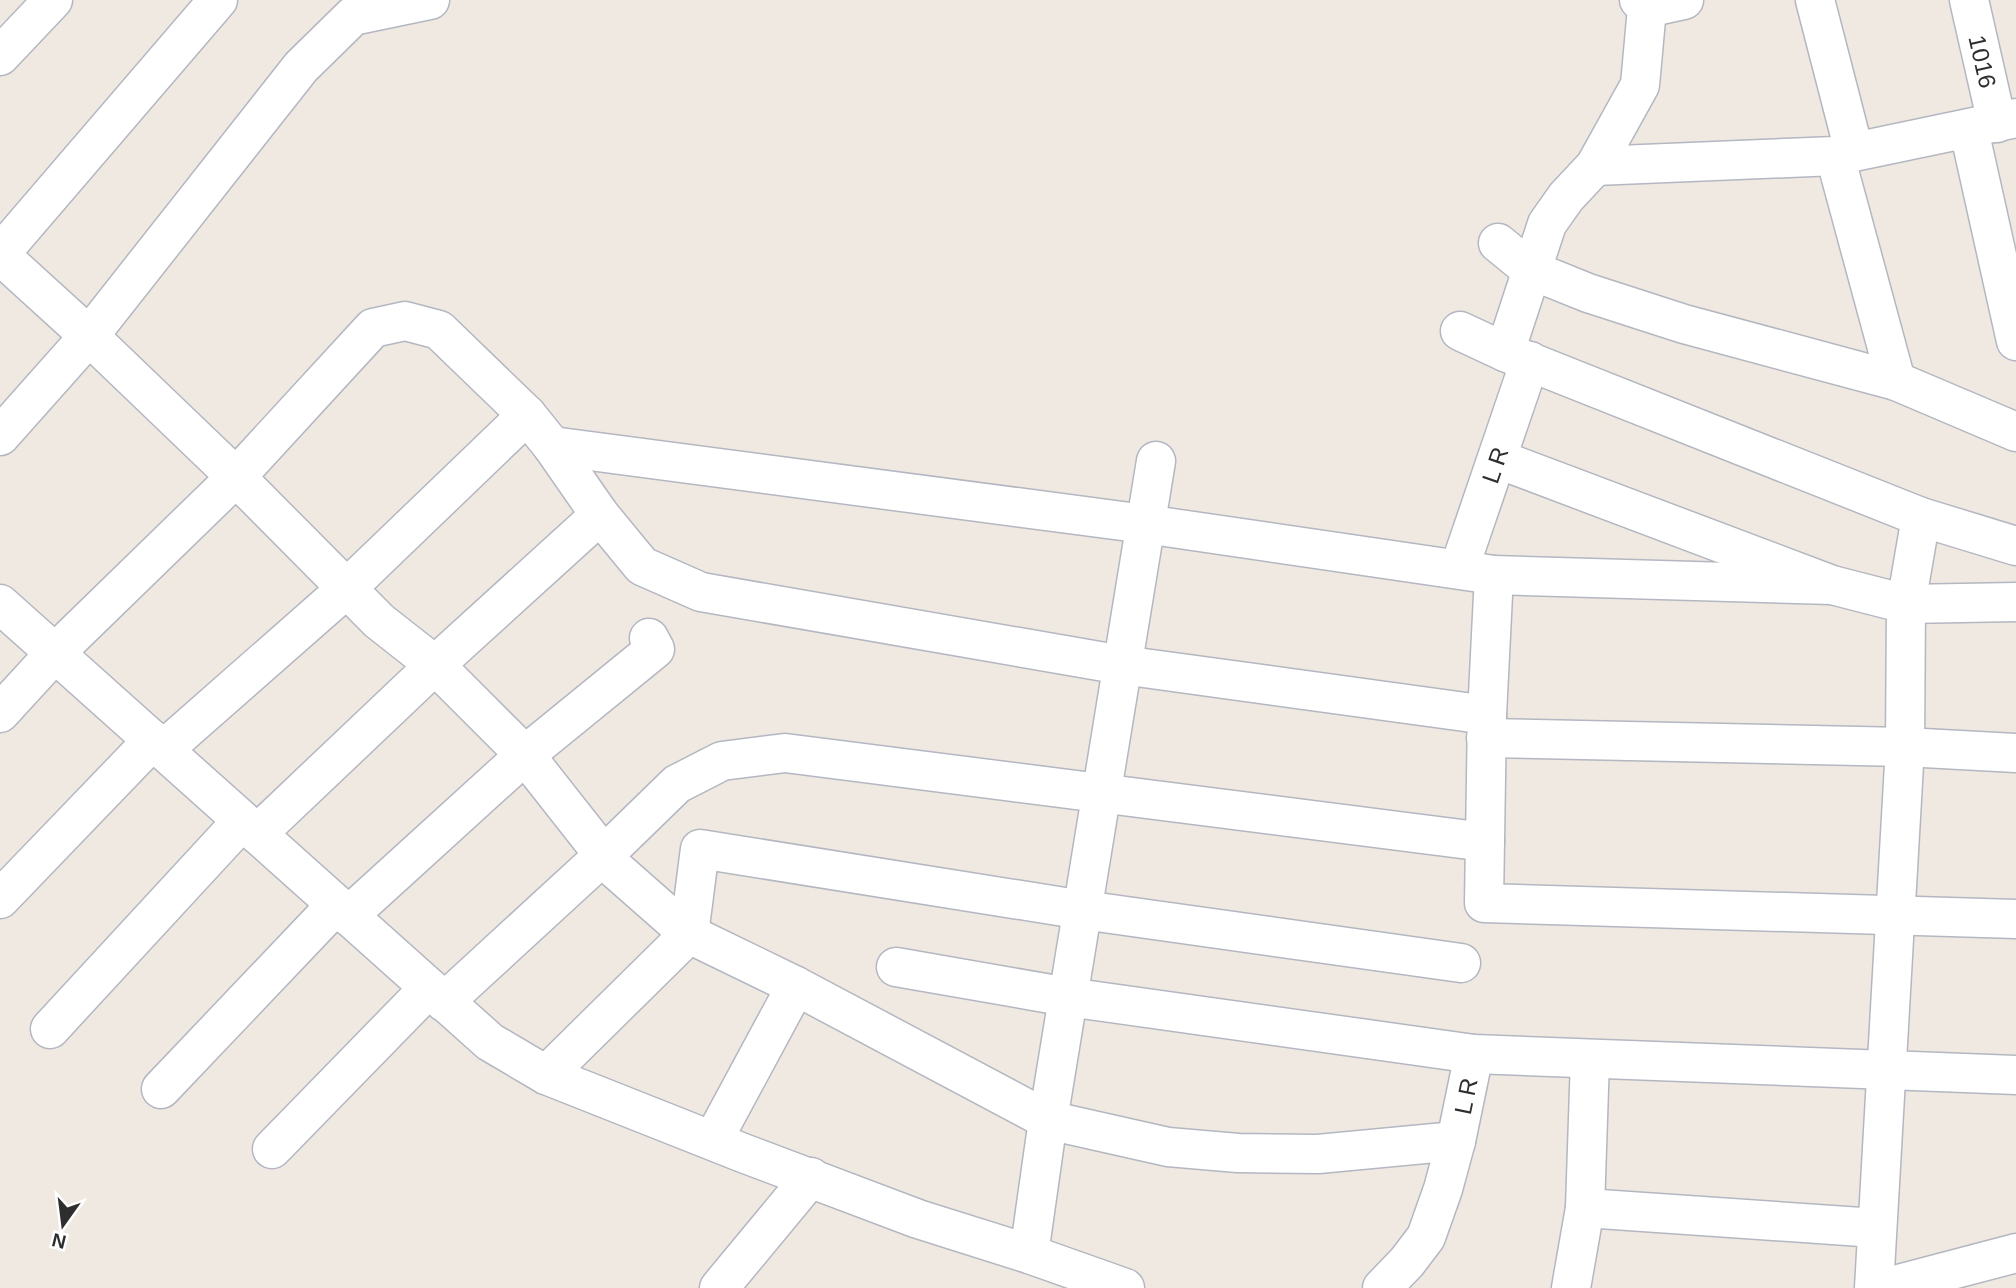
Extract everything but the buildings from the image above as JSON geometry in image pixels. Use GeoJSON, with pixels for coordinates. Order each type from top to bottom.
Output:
{"type":"FeatureCollection","features":[{"type":"Feature","properties":{"kind":"street"},"geometry":{"type":"LineString","coordinates":[[0,56],[53,0]]}},
{"type":"Feature","properties":{"kind":"street"},"geometry":{"type":"LineString","coordinates":[[218,0],[0,254],[236,477],[379,621],[435,665],[525,755],[614,868],[689,934],[796,986],[1048,1120],[1168,1147],[1238,1153],[1318,1154],[1456,1141]]}},
{"type":"Feature","properties":{"kind":"street"},"geometry":{"type":"LineString","coordinates":[[0,436],[89,336],[348,8],[430,0]]}},
{"type":"Feature","properties":{"kind":"street"},"geometry":{"type":"LineString","coordinates":[[1643,4],[1684,0]]}},
{"type":"Feature","properties":{"kind":"street"},"geometry":{"type":"LineString","coordinates":[[1815,0],[1844,153],[1896,381]]}},
{"type":"Feature","properties":{"kind":"street","name":"1016"},"geometry":{"type":"LineString","coordinates":[[1969,0],[1994,124],[2016,341]]}},
{"type":"Feature","properties":{"kind":"street","name":"L R"},"geometry":{"type":"LineString","coordinates":[[1643,4],[1640,85],[1595,166],[1566,197],[1547,224],[1531,271],[1518,356],[1477,572],[1487,726],[1483,903],[1895,914]]}},
{"type":"Feature","properties":{"kind":"street"},"geometry":{"type":"LineString","coordinates":[[1595,166],[1844,153],[1994,124]]}},
{"type":"Feature","properties":{"kind":"street"},"geometry":{"type":"LineString","coordinates":[[1498,243],[1531,271],[1588,293],[1684,324],[1896,381],[2016,432]]}},
{"type":"Feature","properties":{"kind":"street"},"geometry":{"type":"LineString","coordinates":[[0,713],[55,653],[236,477],[373,328],[405,321],[439,330],[527,415],[600,515],[642,566],[701,592],[1487,726],[2016,752]]}},
{"type":"Feature","properties":{"kind":"street"},"geometry":{"type":"LineString","coordinates":[[1460,331],[1921,517],[2016,546]]}},
{"type":"Feature","properties":{"kind":"street"},"geometry":{"type":"LineString","coordinates":[[0,898],[158,745],[346,589],[527,415]]}},
{"type":"Feature","properties":{"kind":"street"},"geometry":{"type":"LineString","coordinates":[[552,446],[1145,524],[1477,572],[1832,585]]}},
{"type":"Feature","properties":{"kind":"street"},"geometry":{"type":"LineString","coordinates":[[1498,459],[1832,585],[1906,604],[2016,602]]}},
{"type":"Feature","properties":{"kind":"street"},"geometry":{"type":"LineString","coordinates":[[1039,1268],[1048,1120],[1156,461]]}},
{"type":"Feature","properties":{"kind":"street"},"geometry":{"type":"LineString","coordinates":[[50,1029],[250,827],[435,665],[600,515]]}},
{"type":"Feature","properties":{"kind":"street"},"geometry":{"type":"LineString","coordinates":[[1874,1288],[1905,747],[1906,604],[1921,517]]}},
{"type":"Feature","properties":{"kind":"street"},"geometry":{"type":"LineString","coordinates":[[0,604],[490,1042],[546,1074],[1039,1268],[1125,1288]]}},
{"type":"Feature","properties":{"kind":"street"},"geometry":{"type":"LineString","coordinates":[[160,1088],[342,910],[655,649],[649,638]]}},
{"type":"Feature","properties":{"kind":"street"},"geometry":{"type":"LineString","coordinates":[[272,1149],[436,995],[604,855],[677,784],[722,761],[785,753],[1485,842]]}},
{"type":"Feature","properties":{"kind":"street"},"geometry":{"type":"LineString","coordinates":[[546,1074],[689,934],[700,849],[1083,910],[1461,963]]}},
{"type":"Feature","properties":{"kind":"street"},"geometry":{"type":"LineString","coordinates":[[1895,914],[2016,919]]}},
{"type":"Feature","properties":{"kind":"street"},"geometry":{"type":"LineString","coordinates":[[895,967],[1068,997],[1474,1054],[2016,1075]]}},
{"type":"Feature","properties":{"kind":"street"},"geometry":{"type":"LineString","coordinates":[[713,1140],[796,986]]}},
{"type":"Feature","properties":{"kind":"street","name":"L R"},"geometry":{"type":"LineString","coordinates":[[1382,1288],[1426,1237],[1444,1189],[1474,1054]]}},
{"type":"Feature","properties":{"kind":"street"},"geometry":{"type":"LineString","coordinates":[[1571,1288],[1585,1208],[1590,1059]]}},
{"type":"Feature","properties":{"kind":"street"},"geometry":{"type":"LineString","coordinates":[[719,1288],[811,1177]]}},
{"type":"Feature","properties":{"kind":"street"},"geometry":{"type":"LineString","coordinates":[[1585,1208],[1876,1228]]}},
{"type":"Feature","properties":{"kind":"street"},"geometry":{"type":"LineString","coordinates":[[1883,1288],[2016,1253]]}}]}
